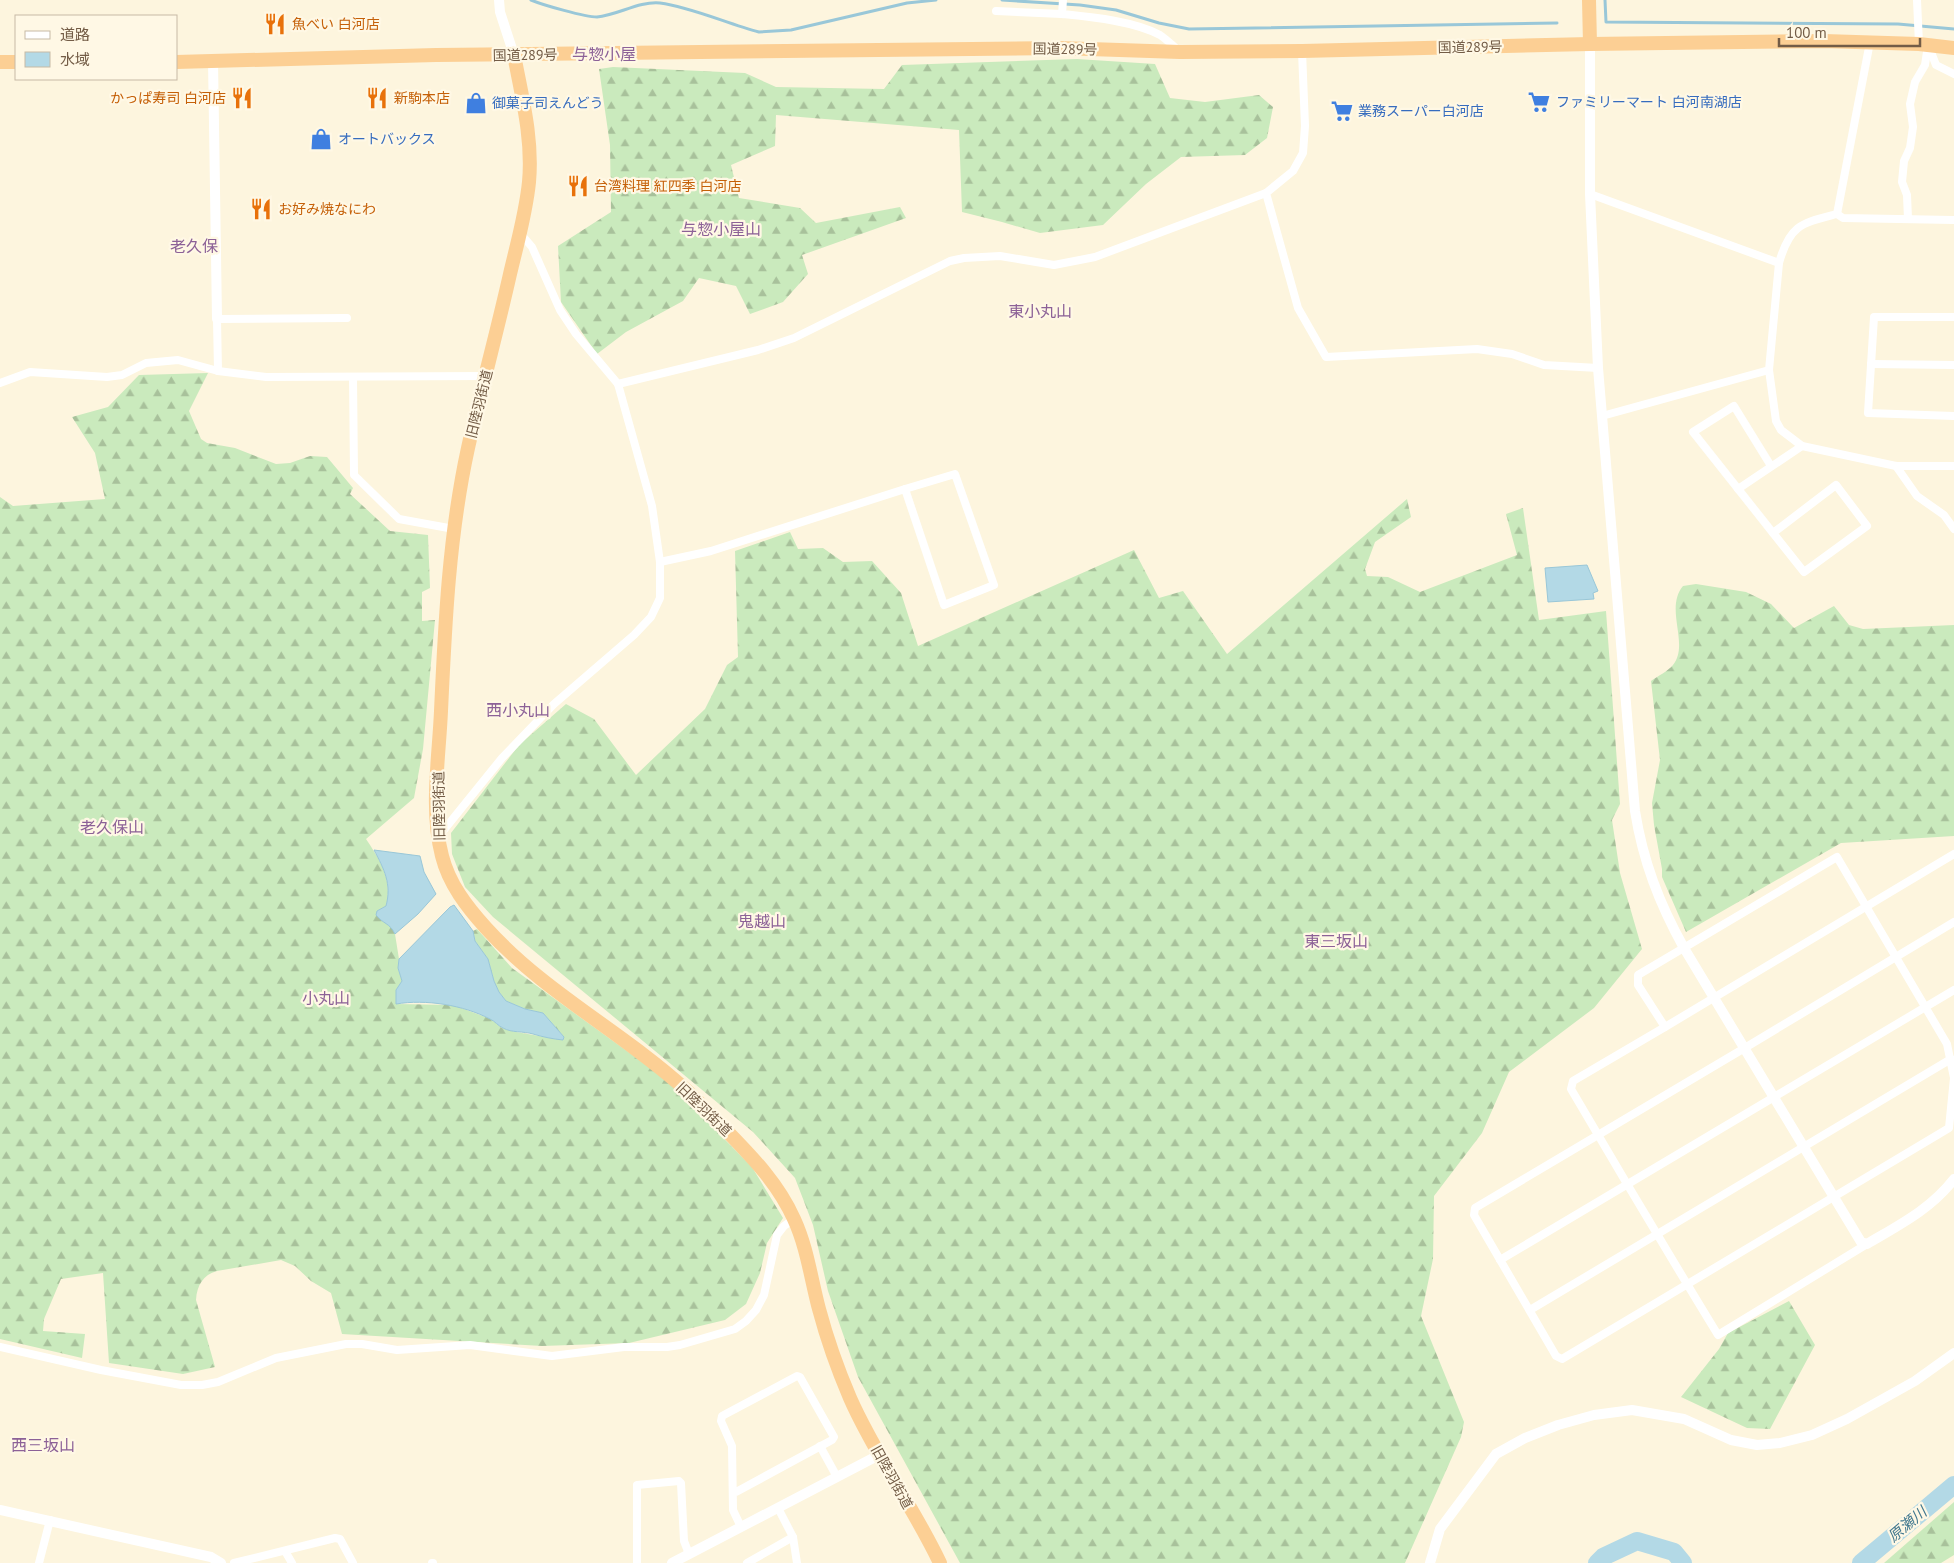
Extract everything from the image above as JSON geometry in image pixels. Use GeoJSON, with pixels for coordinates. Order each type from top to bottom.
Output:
{"type":"FeatureCollection","features":[{"type":"Feature","properties":{"kind":"highway"},"geometry":{"type":"LineString","coordinates":[[1589,0],[1590,44]]}},
{"type":"Feature","properties":{"kind":"highway","name":"国道289号"},"geometry":{"type":"LineString","coordinates":[[178,62],[514,55],[1059,48],[1180,52],[1590,44],[1870,42],[1954,48]]}},
{"type":"Feature","properties":{"kind":"highway","name":"旧陸羽街道"},"geometry":{"type":"LineString","coordinates":[[514,55],[526,116],[529,182],[520,233],[468,450],[454,529],[447,592],[437,799],[438,836],[446,868],[456,889],[470,910],[517,960],[547,985],[653,1062],[685,1089],[760,1165],[780,1193],[801,1236],[820,1312],[850,1400],[940,1563]]}},
{"type":"Feature","properties":{"kind":"highway"},"geometry":{"type":"LineString","coordinates":[[0,62],[15,62]]}},
{"type":"Feature","properties":{"kind":"street","name":"旧陸羽街道"},"geometry":{"type":"LineString","coordinates":[[498,0],[514,55]]}},
{"type":"Feature","properties":{"kind":"street"},"geometry":{"type":"LineString","coordinates":[[1062,14],[1063,0]]}},
{"type":"Feature","properties":{"kind":"street"},"geometry":{"type":"LineString","coordinates":[[1908,219],[1907,194],[1902,182],[1904,161],[1910,148],[1913,127],[1910,104],[1914,82],[1925,65],[1917,0]]}},
{"type":"Feature","properties":{"kind":"street"},"geometry":{"type":"LineString","coordinates":[[996,11],[1062,14],[1107,19],[1160,35],[1180,52]]}},
{"type":"Feature","properties":{"kind":"street"},"geometry":{"type":"LineString","coordinates":[[1837,214],[1870,42]]}},
{"type":"Feature","properties":{"kind":"street"},"geometry":{"type":"LineString","coordinates":[[1590,44],[1590,194],[1598,368],[1635,811],[1643,850],[1655,890],[1684,948],[1833,1197],[1861,1242],[1867,1244]]}},
{"type":"Feature","properties":{"kind":"street"},"geometry":{"type":"LineString","coordinates":[[1924,45],[1936,65],[1954,74]]}},
{"type":"Feature","properties":{"kind":"street"},"geometry":{"type":"LineString","coordinates":[[618,384],[758,350],[794,338],[950,261],[964,258],[1000,256],[1054,265],[1095,257],[1266,193],[1293,171],[1304,153],[1302,51]]}},
{"type":"Feature","properties":{"kind":"street"},"geometry":{"type":"LineString","coordinates":[[213,60],[218,371]]}},
{"type":"Feature","properties":{"kind":"street"},"geometry":{"type":"LineString","coordinates":[[1266,193],[1298,308],[1326,357],[1477,349],[1512,354],[1544,365],[1598,368]]}},
{"type":"Feature","properties":{"kind":"street"},"geometry":{"type":"LineString","coordinates":[[1590,194],[1780,263]]}},
{"type":"Feature","properties":{"kind":"street"},"geometry":{"type":"LineString","coordinates":[[1954,220],[1843,218],[1837,214],[1804,223],[1793,232],[1783,250],[1769,370],[1776,421],[1781,430],[1802,446],[1896,466],[1954,466]]}},
{"type":"Feature","properties":{"kind":"street"},"geometry":{"type":"LineString","coordinates":[[438,836],[515,744],[554,704],[634,635],[651,617],[660,598],[660,562],[652,506],[618,384],[576,334],[560,310],[532,247],[520,233]]}},
{"type":"Feature","properties":{"kind":"street"},"geometry":{"type":"LineString","coordinates":[[1954,317],[1874,317],[1868,413],[1954,416]]}},
{"type":"Feature","properties":{"kind":"street"},"geometry":{"type":"LineString","coordinates":[[217,319],[348,318]]}},
{"type":"Feature","properties":{"kind":"street"},"geometry":{"type":"LineString","coordinates":[[0,383],[30,372],[107,377],[122,375],[146,363],[178,360],[218,371],[266,377],[487,376]]}},
{"type":"Feature","properties":{"kind":"street"},"geometry":{"type":"LineString","coordinates":[[1871,364],[1954,365]]}},
{"type":"Feature","properties":{"kind":"street"},"geometry":{"type":"LineString","coordinates":[[1602,416],[1769,370]]}},
{"type":"Feature","properties":{"kind":"street"},"geometry":{"type":"LineString","coordinates":[[353,377],[354,475],[399,519],[454,529]]}},
{"type":"Feature","properties":{"kind":"street"},"geometry":{"type":"LineString","coordinates":[[1771,466],[1734,406],[1694,432],[1738,489],[1804,572],[1867,526],[1836,485],[1773,533]]}},
{"type":"Feature","properties":{"kind":"street"},"geometry":{"type":"LineString","coordinates":[[1738,489],[1802,446]]}},
{"type":"Feature","properties":{"kind":"street"},"geometry":{"type":"LineString","coordinates":[[1896,466],[1917,496],[1944,515],[1954,529]]}},
{"type":"Feature","properties":{"kind":"street"},"geometry":{"type":"LineString","coordinates":[[660,562],[711,551],[905,489],[955,474],[994,585],[944,605],[905,489]]}},
{"type":"Feature","properties":{"kind":"street"},"geometry":{"type":"LineString","coordinates":[[1944,515],[1954,515]]}},
{"type":"Feature","properties":{"kind":"street"},"geometry":{"type":"LineString","coordinates":[[1954,854],[1715,999],[1573,1081],[1571,1089],[1626,1184],[1718,1335],[1924,1211],[1954,1179]]}},
{"type":"Feature","properties":{"kind":"street"},"geometry":{"type":"LineString","coordinates":[[1665,1027],[1638,985],[1638,975],[1836,857],[1896,956],[1947,1044],[1954,1078],[1949,1128],[1562,1359],[1556,1356],[1474,1215],[1475,1208],[1896,956],[1954,922]]}},
{"type":"Feature","properties":{"kind":"street"},"geometry":{"type":"LineString","coordinates":[[1500,1260],[1954,990]]}},
{"type":"Feature","properties":{"kind":"street"},"geometry":{"type":"LineString","coordinates":[[1530,1310],[1951,1059]]}},
{"type":"Feature","properties":{"kind":"street"},"geometry":{"type":"LineString","coordinates":[[0,1347],[101,1370],[181,1385],[202,1385],[218,1382],[276,1358],[346,1344],[362,1344],[398,1350],[470,1345],[552,1356],[624,1347],[667,1347],[735,1329],[746,1321],[756,1310],[764,1295],[777,1235],[784,1226],[794,1219]]}},
{"type":"Feature","properties":{"kind":"street"},"geometry":{"type":"LineString","coordinates":[[1430,1563],[1440,1529],[1496,1454],[1526,1438],[1558,1425],[1594,1415],[1632,1410],[1684,1418],[1731,1440],[1757,1445],[1780,1443],[1812,1434],[1847,1419],[1915,1380],[1954,1353]]}},
{"type":"Feature","properties":{"kind":"street"},"geometry":{"type":"LineString","coordinates":[[733,1491],[736,1492],[832,1440],[834,1437],[800,1377],[797,1376],[722,1416],[721,1421],[732,1446],[733,1510],[742,1527]]}},
{"type":"Feature","properties":{"kind":"street"},"geometry":{"type":"LineString","coordinates":[[820,1446],[837,1477]]}},
{"type":"Feature","properties":{"kind":"street"},"geometry":{"type":"LineString","coordinates":[[672,1563],[879,1454]]}},
{"type":"Feature","properties":{"kind":"street"},"geometry":{"type":"LineString","coordinates":[[637,1563],[637,1485],[679,1481],[681,1484],[684,1541],[689,1554]]}},
{"type":"Feature","properties":{"kind":"street"},"geometry":{"type":"LineString","coordinates":[[778,1508],[792,1537],[797,1563]]}},
{"type":"Feature","properties":{"kind":"street"},"geometry":{"type":"LineString","coordinates":[[0,1510],[211,1557],[221,1563]]}},
{"type":"Feature","properties":{"kind":"street"},"geometry":{"type":"LineString","coordinates":[[39,1563],[50,1520]]}},
{"type":"Feature","properties":{"kind":"street"},"geometry":{"type":"LineString","coordinates":[[747,1563],[792,1537]]}},
{"type":"Feature","properties":{"kind":"street"},"geometry":{"type":"LineString","coordinates":[[234,1563],[335,1538],[340,1539],[353,1563]]}},
{"type":"Feature","properties":{"kind":"street"},"geometry":{"type":"LineString","coordinates":[[285,1550],[292,1563]]}},
{"type":"Feature","properties":{"kind":"green space"},"geometry":{"type":"Polygon","coordinates":[[[1077,59],[1155,64],[1170,98],[1205,102],[1259,95],[1273,107],[1267,138],[1245,155],[1181,157],[1146,184],[1103,225],[1040,233],[962,212],[959,130],[776,115],[775,146],[731,165],[739,198],[800,208],[816,223],[900,207],[906,218],[802,255],[808,274],[783,302],[750,314],[736,286],[699,278],[683,301],[626,332],[597,354],[561,302],[558,246],[611,212],[610,145],[599,69],[613,67],[745,73],[776,87],[884,89],[902,65],[1077,59]]]}},
{"type":"Feature","properties":{"kind":"green space"},"geometry":{"type":"Polygon","coordinates":[[[208,373],[189,411],[201,439],[207,443],[235,448],[276,464],[290,463],[310,456],[327,457],[353,488],[350,494],[390,531],[428,535],[430,588],[422,592],[422,621],[435,620],[423,749],[414,798],[366,839],[384,871],[388,888],[386,906],[377,911],[381,920],[391,925],[395,934],[399,959],[398,968],[402,981],[396,990],[396,1004],[453,1005],[491,1019],[502,1028],[563,1040],[564,1037],[543,1013],[525,1009],[506,1001],[499,992],[488,959],[475,941],[473,931],[477,929],[512,968],[663,1077],[752,1167],[783,1218],[767,1243],[760,1273],[746,1304],[725,1320],[629,1343],[542,1346],[342,1334],[331,1293],[311,1281],[295,1266],[281,1260],[217,1271],[208,1275],[202,1281],[196,1300],[215,1367],[183,1374],[109,1363],[103,1273],[61,1279],[44,1319],[43,1331],[85,1334],[82,1358],[0,1339],[0,497],[13,506],[105,499],[95,453],[72,417],[108,407],[139,375],[208,373]]]}},
{"type":"Feature","properties":{"kind":"green space"},"geometry":{"type":"Polygon","coordinates":[[[1407,499],[1411,517],[1375,542],[1365,569],[1367,576],[1388,577],[1420,592],[1517,555],[1506,514],[1523,508],[1539,620],[1606,611],[1620,804],[1612,820],[1620,873],[1642,949],[1594,1008],[1509,1072],[1482,1133],[1434,1196],[1433,1259],[1421,1316],[1464,1422],[1461,1437],[1405,1563],[960,1563],[858,1377],[828,1291],[813,1225],[795,1178],[753,1132],[493,917],[465,887],[452,854],[451,833],[519,745],[566,704],[594,719],[636,775],[705,709],[727,665],[738,657],[735,551],[790,532],[798,549],[823,548],[843,562],[872,561],[901,593],[918,646],[1134,550],[1159,598],[1183,591],[1227,654],[1407,499]]]}},
{"type":"Feature","properties":{"kind":"green space"},"geometry":{"type":"Polygon","coordinates":[[[1696,584],[1746,592],[1771,604],[1794,628],[1834,606],[1849,625],[1863,629],[1954,625],[1954,836],[1841,843],[1686,932],[1662,877],[1654,825],[1652,803],[1660,760],[1651,681],[1671,667],[1678,657],[1679,637],[1676,605],[1678,595],[1683,586],[1696,584]]]}},
{"type":"Feature","properties":{"kind":"green space"},"geometry":{"type":"Polygon","coordinates":[[[1789,1301],[1815,1345],[1770,1429],[1747,1428],[1681,1397],[1719,1349],[1728,1333],[1789,1301]]]}},
{"type":"Feature","properties":{"kind":"green space"},"geometry":{"type":"Polygon","coordinates":[[[1954,1502],[1954,1555],[1941,1563],[1884,1563],[1954,1502]]]}},
{"type":"Feature","properties":{"kind":"water"},"geometry":{"type":"Polygon","coordinates":[[[1587,565],[1598,591],[1593,593],[1594,599],[1548,602],[1545,568],[1587,565]]]}},
{"type":"Feature","properties":{"kind":"water"},"geometry":{"type":"Polygon","coordinates":[[[374,850],[420,856],[424,872],[436,894],[418,914],[395,934],[376,915],[377,911],[386,906],[388,891],[384,870],[374,850]]]}},
{"type":"Feature","properties":{"kind":"water"},"geometry":{"type":"Polygon","coordinates":[[[454,905],[473,931],[475,941],[488,959],[499,992],[506,1001],[525,1009],[543,1013],[564,1037],[563,1040],[506,1030],[479,1014],[444,1004],[420,1002],[396,1004],[396,990],[402,981],[398,968],[399,959],[454,905]]]}},
{"type":"Feature","properties":{"kind":"waterway"},"geometry":{"type":"LineString","coordinates":[[531,0],[583,15],[597,17],[644,4],[660,3],[684,8],[759,32],[791,30],[907,3],[936,0]]}},
{"type":"Feature","properties":{"kind":"waterway"},"geometry":{"type":"LineString","coordinates":[[1002,0],[1080,5],[1116,10],[1159,23],[1189,29],[1557,23]]}},
{"type":"Feature","properties":{"kind":"waterway"},"geometry":{"type":"LineString","coordinates":[[1605,0],[1606,22],[1898,24],[1954,29]]}},
{"type":"Feature","properties":{"kind":"waterway","name":"原瀬川"},"geometry":{"type":"LineString","coordinates":[[1861,1563],[1954,1485]]}},
{"type":"Feature","properties":{"kind":"waterway","name":"原瀬川"},"geometry":{"type":"LineString","coordinates":[[1597,1563],[1603,1557],[1637,1541],[1674,1552],[1683,1563]]}},
{"type":"Feature","properties":{"kind":"place","name":"魚べい 白河店"},"geometry":{"type":"Point","coordinates":[275,24]}},
{"type":"Feature","properties":{"kind":"place","name":"かっぱ寿司 白河店"},"geometry":{"type":"Point","coordinates":[242,98]}},
{"type":"Feature","properties":{"kind":"place","name":"新駒本店"},"geometry":{"type":"Point","coordinates":[377,98]}},
{"type":"Feature","properties":{"kind":"place","name":"ファミリーマート 白河南湖店"},"geometry":{"type":"Point","coordinates":[1539,102]}},
{"type":"Feature","properties":{"kind":"place","name":"御菓子司えんどう"},"geometry":{"type":"Point","coordinates":[476,103]}},
{"type":"Feature","properties":{"kind":"place","name":"業務スーパー白河店"},"geometry":{"type":"Point","coordinates":[1342,111]}},
{"type":"Feature","properties":{"kind":"place","name":"オートバックス"},"geometry":{"type":"Point","coordinates":[321,139]}},
{"type":"Feature","properties":{"kind":"place","name":"台湾料理 紅四季 白河店"},"geometry":{"type":"Point","coordinates":[578,186]}},
{"type":"Feature","properties":{"kind":"place","name":"お好み焼なにわ"},"geometry":{"type":"Point","coordinates":[261,209]}},
{"type":"Feature","properties":{"kind":"district","name":"与惣小屋"},"geometry":{"type":"Point","coordinates":[604,54]}},
{"type":"Feature","properties":{"kind":"district","name":"与惣小屋山"},"geometry":{"type":"Point","coordinates":[721,229]}},
{"type":"Feature","properties":{"kind":"district","name":"老久保"},"geometry":{"type":"Point","coordinates":[194,246]}},
{"type":"Feature","properties":{"kind":"district","name":"東小丸山"},"geometry":{"type":"Point","coordinates":[1040,311]}},
{"type":"Feature","properties":{"kind":"district","name":"西小丸山"},"geometry":{"type":"Point","coordinates":[518,710]}},
{"type":"Feature","properties":{"kind":"district","name":"老久保山"},"geometry":{"type":"Point","coordinates":[112,827]}},
{"type":"Feature","properties":{"kind":"district","name":"鬼越山"},"geometry":{"type":"Point","coordinates":[762,921]}},
{"type":"Feature","properties":{"kind":"district","name":"東三坂山"},"geometry":{"type":"Point","coordinates":[1336,941]}},
{"type":"Feature","properties":{"kind":"district","name":"小丸山"},"geometry":{"type":"Point","coordinates":[326,998]}},
{"type":"Feature","properties":{"kind":"district","name":"西三坂山"},"geometry":{"type":"Point","coordinates":[43,1445]}}]}
